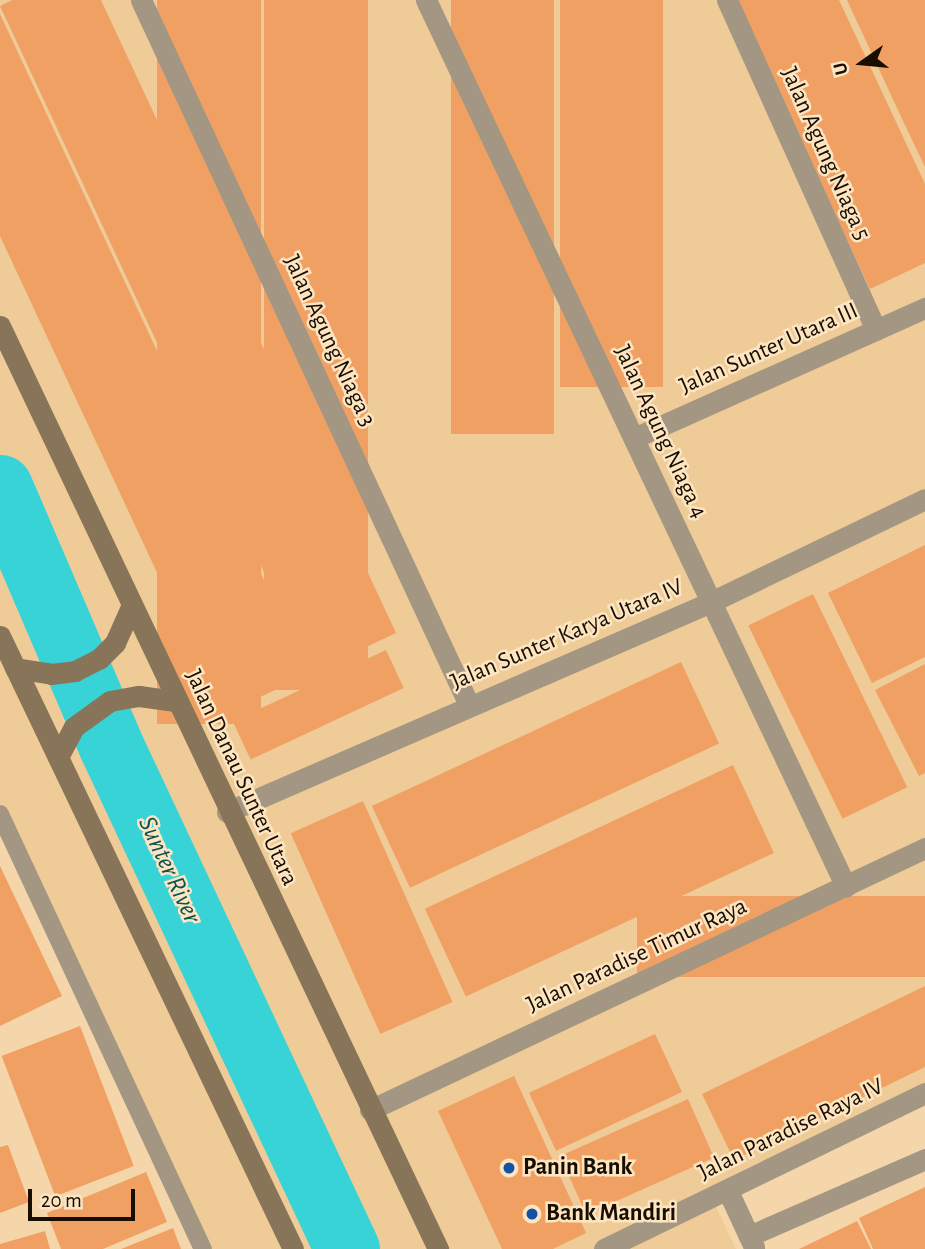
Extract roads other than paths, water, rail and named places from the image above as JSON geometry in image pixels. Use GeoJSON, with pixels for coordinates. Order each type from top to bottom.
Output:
{"type":"FeatureCollection","features":[{"type":"Feature","properties":{"kind":"main road","name":"Jalan Danau Sunter Utara"},"geometry":{"type":"LineString","coordinates":[[0,326],[227,812],[438,1249]]}},
{"type":"Feature","properties":{"kind":"main road"},"geometry":{"type":"LineString","coordinates":[[15,668],[51,674],[75,671],[99,659],[115,643],[131,607]]}},
{"type":"Feature","properties":{"kind":"main road"},"geometry":{"type":"LineString","coordinates":[[0,636],[293,1249]]}},
{"type":"Feature","properties":{"kind":"main road"},"geometry":{"type":"LineString","coordinates":[[58,757],[74,727],[94,709],[132,697],[176,701]]}},
{"type":"Feature","properties":{"kind":"street","name":"Jalan Agung Niaga 3"},"geometry":{"type":"LineString","coordinates":[[141,0],[470,705]]}},
{"type":"Feature","properties":{"kind":"street","name":"Jalan Agung Niaga 4"},"geometry":{"type":"LineString","coordinates":[[426,0],[846,887]]}},
{"type":"Feature","properties":{"kind":"street","name":"Jalan Agung Niaga 5"},"geometry":{"type":"LineString","coordinates":[[727,0],[876,330]]}},
{"type":"Feature","properties":{"kind":"street","name":"Jalan Sunter Utara III"},"geometry":{"type":"LineString","coordinates":[[634,438],[925,308]]}},
{"type":"Feature","properties":{"kind":"street","name":"Jalan Sunter Karya Utara IV"},"geometry":{"type":"LineString","coordinates":[[227,812],[711,602],[925,499]]}},
{"type":"Feature","properties":{"kind":"street","name":"Jalan Paradise Timur Raya"},"geometry":{"type":"LineString","coordinates":[[370,1110],[925,848]]}},
{"type":"Feature","properties":{"kind":"street","name":"Jalan Paradise Raya IV"},"geometry":{"type":"LineString","coordinates":[[607,1248],[925,1093]]}},
{"type":"Feature","properties":{"kind":"street"},"geometry":{"type":"LineString","coordinates":[[728,1191],[752,1242],[925,1159]]}},
{"type":"Feature","properties":{"kind":"lane"},"geometry":{"type":"LineString","coordinates":[[0,814],[203,1249]]}},
{"type":"Feature","properties":{"kind":"waterway","name":"Sunter River"},"geometry":{"type":"LineString","coordinates":[[0,487],[110,744],[347,1249]]}},
{"type":"Feature","properties":{"kind":"place","name":"Panin Bank"},"geometry":{"type":"Point","coordinates":[509,1168]}},
{"type":"Feature","properties":{"kind":"place","name":"Bank Mandiri"},"geometry":{"type":"Point","coordinates":[532,1214]}}]}
